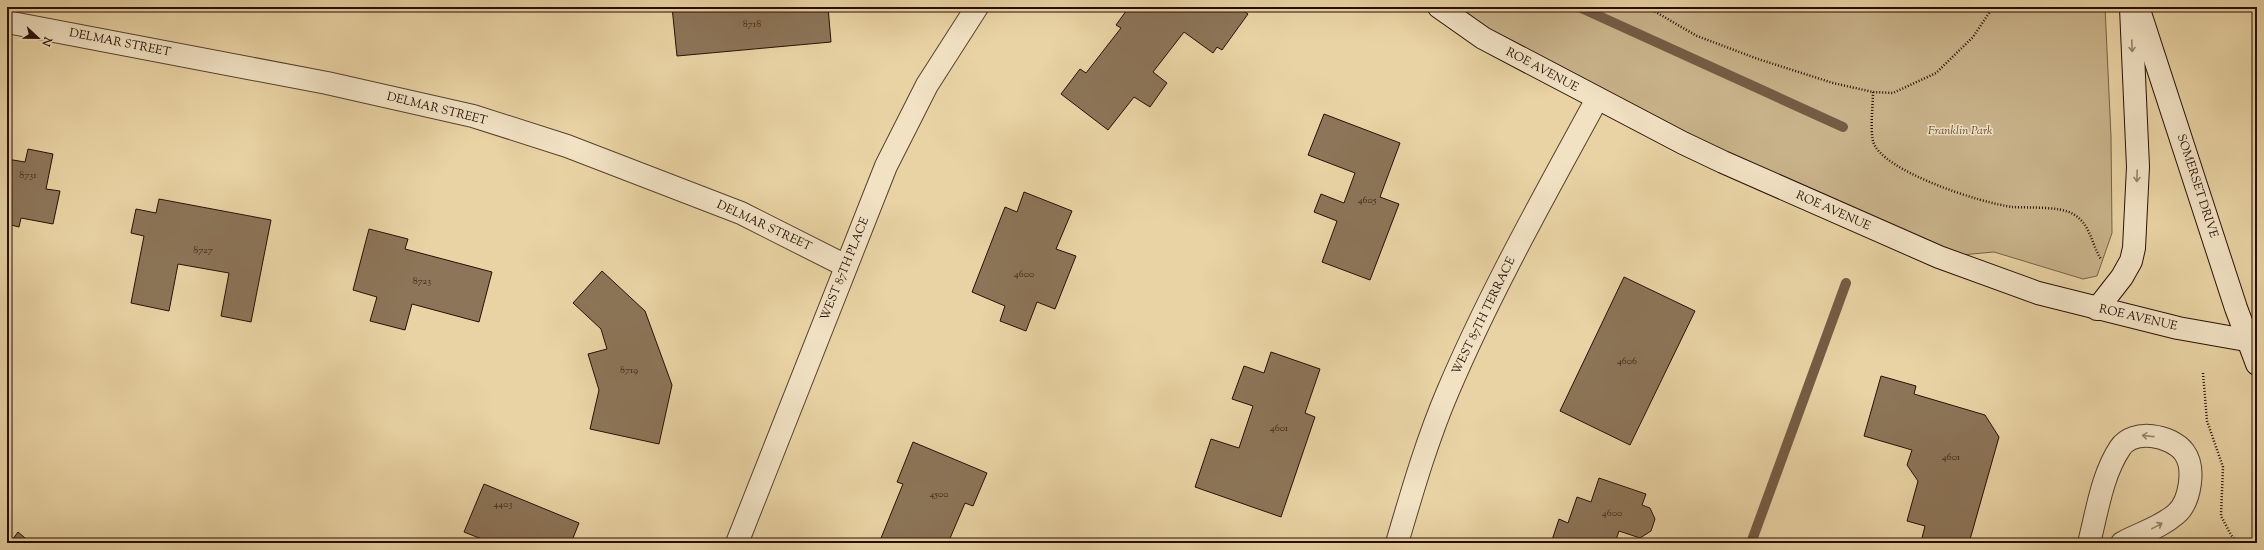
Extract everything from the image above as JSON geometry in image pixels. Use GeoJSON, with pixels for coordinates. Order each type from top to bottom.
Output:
{"type":"FeatureCollection","features":[{"type":"Feature","properties":{"kind":"street","name":"WEST 87TH PLACE"},"geometry":{"type":"LineString","coordinates":[[737,543],[886,166],[927,85],[977,7]]}},
{"type":"Feature","properties":{"kind":"street","name":"ROE AVENUE"},"geometry":{"type":"LineString","coordinates":[[1439,7],[1483,38],[1597,99],[1723,162],[1939,257],[2038,293],[2097,309],[2252,342]]}},
{"type":"Feature","properties":{"kind":"street"},"geometry":{"type":"LineString","coordinates":[[2097,309],[2122,277],[2131,261],[2134,248],[2138,167],[2131,7]]}},
{"type":"Feature","properties":{"kind":"street","name":"SOMERSET DRIVE"},"geometry":{"type":"LineString","coordinates":[[2138,7],[2252,342],[2257,364]]}},
{"type":"Feature","properties":{"kind":"street","name":"DELMAR STREET"},"geometry":{"type":"LineString","coordinates":[[7,22],[327,83],[473,116],[567,146],[741,213],[846,266]]}},
{"type":"Feature","properties":{"kind":"street","name":"WEST 87TH TERRACE"},"geometry":{"type":"LineString","coordinates":[[1397,543],[1432,434],[1448,392],[1488,302],[1597,99]]}},
{"type":"Feature","properties":{"kind":"street"},"geometry":{"type":"LineString","coordinates":[[2089,543],[2107,473],[2121,446],[2140,435],[2165,438],[2184,452],[2191,475],[2186,498],[2177,514],[2157,527],[2122,543]]}},
{"type":"Feature","properties":{"kind":"path"},"geometry":{"type":"LineString","coordinates":[[1647,7],[1704,39],[1832,83],[1873,92],[1893,93],[1936,73],[1973,37],[1993,7]]}},
{"type":"Feature","properties":{"kind":"path"},"geometry":{"type":"LineString","coordinates":[[1873,92],[1873,142],[1882,156],[1904,171],[1973,198],[2010,206],[2066,210],[2082,222],[2091,234],[2096,252],[2103,262]]}},
{"type":"Feature","properties":{"kind":"green space","name":"Franklin Park"},"geometry":{"type":"Polygon","coordinates":[[[1439,7],[2105,7],[2111,136],[2112,233],[2097,276],[2083,279],[1994,252],[1939,257],[1723,162],[1439,7]]]}},
{"type":"Feature","properties":{"kind":"building"},"geometry":{"type":"Polygon","coordinates":[[[672,7],[828,7],[831,42],[677,56],[672,7]]]}},
{"type":"Feature","properties":{"kind":"building"},"geometry":{"type":"Polygon","coordinates":[[[1129,7],[1238,7],[1248,14],[1222,50],[1217,47],[1213,53],[1184,32],[1153,72],[1167,83],[1150,107],[1134,97],[1108,130],[1061,94],[1080,69],[1086,73],[1121,28],[1116,25],[1129,7]]]}},
{"type":"Feature","properties":{"kind":"building"},"geometry":{"type":"Polygon","coordinates":[[[1324,114],[1400,143],[1380,197],[1399,204],[1370,280],[1322,262],[1337,221],[1314,212],[1321,194],[1344,203],[1355,173],[1308,155],[1324,114]]]}},
{"type":"Feature","properties":{"kind":"building"},"geometry":{"type":"Polygon","coordinates":[[[28,149],[53,154],[46,189],[60,191],[53,224],[21,218],[19,227],[7,224],[7,159],[25,162],[28,149]]]}},
{"type":"Feature","properties":{"kind":"building"},"geometry":{"type":"Polygon","coordinates":[[[1024,192],[1072,211],[1056,249],[1076,256],[1055,309],[1037,302],[1026,331],[1000,321],[1005,306],[972,292],[1005,207],[1017,212],[1024,192]]]}},
{"type":"Feature","properties":{"kind":"building"},"geometry":{"type":"Polygon","coordinates":[[[159,199],[271,220],[251,322],[221,316],[229,273],[178,264],[169,311],[131,303],[144,236],[131,233],[136,209],[156,213],[159,199]]]}},
{"type":"Feature","properties":{"kind":"building"},"geometry":{"type":"Polygon","coordinates":[[[369,229],[408,239],[405,249],[492,272],[479,322],[412,304],[405,330],[370,321],[377,297],[353,290],[369,229]]]}},
{"type":"Feature","properties":{"kind":"building"},"geometry":{"type":"Polygon","coordinates":[[[602,271],[645,311],[672,385],[659,444],[590,429],[599,390],[588,354],[607,349],[601,329],[573,303],[602,271]]]}},
{"type":"Feature","properties":{"kind":"building"},"geometry":{"type":"Polygon","coordinates":[[[1624,277],[1695,311],[1630,445],[1560,411],[1624,277]]]}},
{"type":"Feature","properties":{"kind":"building"},"geometry":{"type":"Polygon","coordinates":[[[1271,352],[1320,369],[1305,413],[1315,417],[1281,517],[1195,487],[1211,439],[1239,448],[1253,406],[1232,399],[1244,366],[1264,373],[1271,352]]]}},
{"type":"Feature","properties":{"kind":"building"},"geometry":{"type":"Polygon","coordinates":[[[1881,376],[1916,386],[1914,394],[1985,415],[1999,437],[1969,543],[1921,542],[1925,526],[1907,521],[1918,481],[1907,465],[1912,450],[1864,436],[1881,376]]]}},
{"type":"Feature","properties":{"kind":"building"},"geometry":{"type":"Polygon","coordinates":[[[913,442],[987,473],[973,506],[965,503],[948,543],[879,543],[903,484],[897,482],[913,442]]]}},
{"type":"Feature","properties":{"kind":"building"},"geometry":{"type":"Polygon","coordinates":[[[1599,478],[1646,494],[1642,505],[1650,508],[1655,519],[1651,531],[1640,538],[1619,531],[1615,543],[1551,543],[1559,519],[1568,523],[1577,497],[1591,502],[1599,478]]]}},
{"type":"Feature","properties":{"kind":"building"},"geometry":{"type":"Polygon","coordinates":[[[484,484],[579,523],[571,543],[492,543],[464,532],[484,484]]]}},
{"type":"Feature","properties":{"kind":"building"},"geometry":{"type":"Polygon","coordinates":[[[18,532],[31,543],[10,543],[18,532]]]}},
{"type":"Feature","properties":{"kind":"waterway"},"geometry":{"type":"LineString","coordinates":[[1579,7],[1843,127]]}},
{"type":"Feature","properties":{"kind":"waterway"},"geometry":{"type":"LineString","coordinates":[[1751,543],[1846,283]]}}]}
